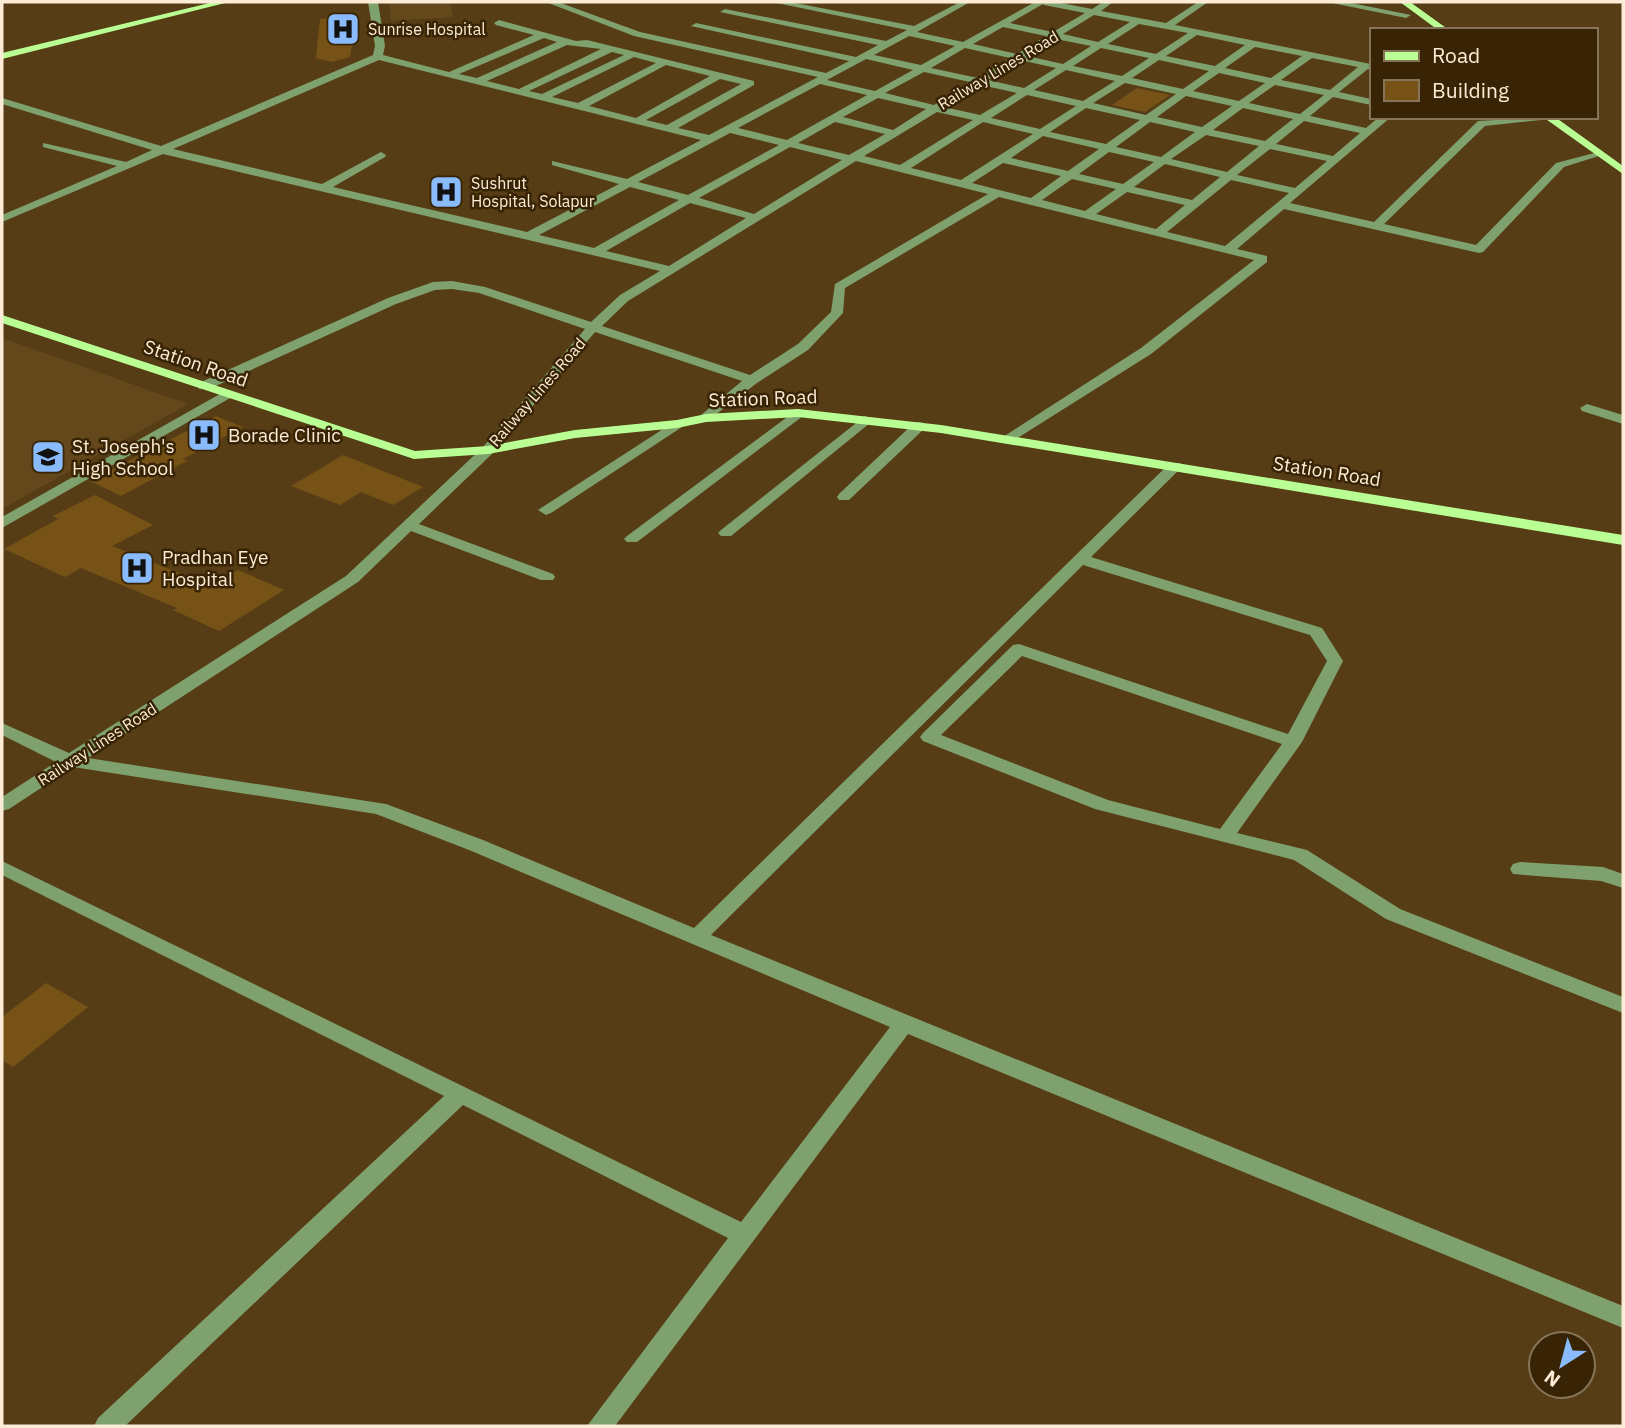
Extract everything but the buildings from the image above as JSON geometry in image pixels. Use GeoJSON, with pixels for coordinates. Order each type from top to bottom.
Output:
{"type":"FeatureCollection","features":[{"type":"Feature","properties":{"kind":"main road"},"geometry":{"type":"LineString","coordinates":[[2,57],[224,2]]}},
{"type":"Feature","properties":{"kind":"main road"},"geometry":{"type":"LineString","coordinates":[[1387,2],[1423,28]]}},
{"type":"Feature","properties":{"kind":"main road"},"geometry":{"type":"LineString","coordinates":[[1404,2],[1441,28]]}},
{"type":"Feature","properties":{"kind":"main road"},"geometry":{"type":"LineString","coordinates":[[1551,119],[1623,171]]}},
{"type":"Feature","properties":{"kind":"main road"},"geometry":{"type":"LineString","coordinates":[[1569,119],[1623,158]]}},
{"type":"Feature","properties":{"kind":"main road","name":"Station Road"},"geometry":{"type":"LineString","coordinates":[[2,319],[414,454],[488,450],[575,434],[677,424],[706,418],[798,413],[919,426],[1623,540]]}},
{"type":"Feature","properties":{"kind":"street"},"geometry":{"type":"LineString","coordinates":[[373,2],[380,46],[378,57]]}},
{"type":"Feature","properties":{"kind":"street"},"geometry":{"type":"LineString","coordinates":[[551,2],[637,34],[875,94],[1298,192]]}},
{"type":"Feature","properties":{"kind":"street"},"geometry":{"type":"LineString","coordinates":[[667,41],[746,2]]}},
{"type":"Feature","properties":{"kind":"street"},"geometry":{"type":"LineString","coordinates":[[777,2],[1368,132]]}},
{"type":"Feature","properties":{"kind":"street"},"geometry":{"type":"LineString","coordinates":[[772,42],[846,2]]}},
{"type":"Feature","properties":{"kind":"street"},"geometry":{"type":"LineString","coordinates":[[529,236],[966,2]]}},
{"type":"Feature","properties":{"kind":"street"},"geometry":{"type":"LineString","coordinates":[[595,252],[1043,2],[1369,66]]}},
{"type":"Feature","properties":{"kind":"street","name":"Railway Lines Road"},"geometry":{"type":"LineString","coordinates":[[2,805],[352,579],[488,450],[592,328],[624,298],[1110,2]]}},
{"type":"Feature","properties":{"kind":"street"},"geometry":{"type":"LineString","coordinates":[[1168,26],[1204,2]]}},
{"type":"Feature","properties":{"kind":"street"},"geometry":{"type":"LineString","coordinates":[[1332,2],[1406,15]]}},
{"type":"Feature","properties":{"kind":"street"},"geometry":{"type":"LineString","coordinates":[[725,12],[887,44]]}},
{"type":"Feature","properties":{"kind":"street"},"geometry":{"type":"LineString","coordinates":[[902,169],[1139,20]]}},
{"type":"Feature","properties":{"kind":"street"},"geometry":{"type":"LineString","coordinates":[[499,23],[750,83],[668,128]]}},
{"type":"Feature","properties":{"kind":"street"},"geometry":{"type":"LineString","coordinates":[[1000,24],[1370,102]]}},
{"type":"Feature","properties":{"kind":"street"},"geometry":{"type":"LineString","coordinates":[[696,26],[920,69],[1335,160]]}},
{"type":"Feature","properties":{"kind":"street"},"geometry":{"type":"LineString","coordinates":[[963,184],[1196,32]]}},
{"type":"Feature","properties":{"kind":"street"},"geometry":{"type":"LineString","coordinates":[[449,75],[543,35]]}},
{"type":"Feature","properties":{"kind":"street"},"geometry":{"type":"LineString","coordinates":[[477,82],[568,41]]}},
{"type":"Feature","properties":{"kind":"street"},"geometry":{"type":"LineString","coordinates":[[1032,202],[1254,43]]}},
{"type":"Feature","properties":{"kind":"street"},"geometry":{"type":"LineString","coordinates":[[493,86],[583,44]]}},
{"type":"Feature","properties":{"kind":"street"},"geometry":{"type":"LineString","coordinates":[[520,92],[610,48]]}},
{"type":"Feature","properties":{"kind":"street"},"geometry":{"type":"LineString","coordinates":[[542,98],[633,54]]}},
{"type":"Feature","properties":{"kind":"street"},"geometry":{"type":"LineString","coordinates":[[1087,215],[1310,55]]}},
{"type":"Feature","properties":{"kind":"street"},"geometry":{"type":"LineString","coordinates":[[2,219],[378,57],[710,139]]}},
{"type":"Feature","properties":{"kind":"street"},"geometry":{"type":"LineString","coordinates":[[579,107],[665,62]]}},
{"type":"Feature","properties":{"kind":"street"},"geometry":{"type":"LineString","coordinates":[[1158,233],[1369,66]]}},
{"type":"Feature","properties":{"kind":"street"},"geometry":{"type":"LineString","coordinates":[[637,121],[719,75]]}},
{"type":"Feature","properties":{"kind":"street"},"geometry":{"type":"LineString","coordinates":[[2,101],[162,150],[668,269]]}},
{"type":"Feature","properties":{"kind":"street"},"geometry":{"type":"LineString","coordinates":[[832,118],[894,133]]}},
{"type":"Feature","properties":{"kind":"street"},"geometry":{"type":"LineString","coordinates":[[1228,250],[1384,119]]}},
{"type":"Feature","properties":{"kind":"street"},"geometry":{"type":"LineString","coordinates":[[1376,226],[1482,123],[1521,119]]}},
{"type":"Feature","properties":{"kind":"street"},"geometry":{"type":"LineString","coordinates":[[728,129],[902,169],[1263,259],[1146,351],[1008,440]]}},
{"type":"Feature","properties":{"kind":"street"},"geometry":{"type":"LineString","coordinates":[[47,145],[127,165]]}},
{"type":"Feature","properties":{"kind":"street"},"geometry":{"type":"LineString","coordinates":[[1282,205],[1479,250],[1560,165],[1598,153]]}},
{"type":"Feature","properties":{"kind":"street"},"geometry":{"type":"LineString","coordinates":[[323,188],[381,155]]}},
{"type":"Feature","properties":{"kind":"street"},"geometry":{"type":"LineString","coordinates":[[1002,159],[1194,204]]}},
{"type":"Feature","properties":{"kind":"street"},"geometry":{"type":"LineString","coordinates":[[556,163],[754,217]]}},
{"type":"Feature","properties":{"kind":"street"},"geometry":{"type":"LineString","coordinates":[[706,418],[752,380],[803,347],[836,313],[839,288],[867,268],[998,193]]}},
{"type":"Feature","properties":{"kind":"street"},"geometry":{"type":"LineString","coordinates":[[204,386],[392,301],[433,286],[452,285],[481,290],[752,380]]}},
{"type":"Feature","properties":{"kind":"street"},"geometry":{"type":"LineString","coordinates":[[2,523],[227,394]]}},
{"type":"Feature","properties":{"kind":"street"},"geometry":{"type":"LineString","coordinates":[[1587,408],[1623,420]]}},
{"type":"Feature","properties":{"kind":"street"},"geometry":{"type":"LineString","coordinates":[[632,539],[798,413]]}},
{"type":"Feature","properties":{"kind":"street"},"geometry":{"type":"LineString","coordinates":[[726,533],[865,420]]}},
{"type":"Feature","properties":{"kind":"street"},"geometry":{"type":"LineString","coordinates":[[546,510],[677,424]]}},
{"type":"Feature","properties":{"kind":"street"},"geometry":{"type":"LineString","coordinates":[[844,497],[919,426]]}},
{"type":"Feature","properties":{"kind":"street"},"geometry":{"type":"LineString","coordinates":[[698,936],[1175,466]]}},
{"type":"Feature","properties":{"kind":"street"},"geometry":{"type":"LineString","coordinates":[[409,525],[547,577]]}},
{"type":"Feature","properties":{"kind":"street"},"geometry":{"type":"LineString","coordinates":[[1080,559],[1316,632],[1335,661],[1293,742],[1225,836]]}},
{"type":"Feature","properties":{"kind":"street"},"geometry":{"type":"LineString","coordinates":[[1293,742],[1019,649],[929,737],[1102,804],[1300,855],[1393,914],[1623,1005]]}},
{"type":"Feature","properties":{"kind":"street"},"geometry":{"type":"LineString","coordinates":[[2,728],[69,761],[379,808],[476,845],[904,1024],[1623,1317]]}},
{"type":"Feature","properties":{"kind":"street"},"geometry":{"type":"LineString","coordinates":[[2,867],[745,1235]]}},
{"type":"Feature","properties":{"kind":"street"},"geometry":{"type":"LineString","coordinates":[[1520,869],[1603,874],[1623,881]]}},
{"type":"Feature","properties":{"kind":"street"},"geometry":{"type":"LineString","coordinates":[[600,1426],[904,1024]]}},
{"type":"Feature","properties":{"kind":"street"},"geometry":{"type":"LineString","coordinates":[[107,1426],[461,1094]]}},
{"type":"Feature","properties":{"kind":"shaded area"},"geometry":{"type":"Polygon","coordinates":[[[389,2],[450,2],[453,17],[391,21],[389,2]]]}},
{"type":"Feature","properties":{"kind":"shaded area","name":"St. Joseph's High School"},"geometry":{"type":"Polygon","coordinates":[[[2,338],[188,404],[2,509],[2,338]]]}},
{"type":"Feature","properties":{"kind":"place","name":"Sunrise Hospital"},"geometry":{"type":"Point","coordinates":[343,29]}},
{"type":"Feature","properties":{"kind":"place","name":"Sushrut Hospital, Solapur"},"geometry":{"type":"Point","coordinates":[446,192]}},
{"type":"Feature","properties":{"kind":"place","name":"Borade Clinic"},"geometry":{"type":"Point","coordinates":[204,435]}},
{"type":"Feature","properties":{"kind":"place","name":"St. Joseph's High School"},"geometry":{"type":"Point","coordinates":[48,457]}},
{"type":"Feature","properties":{"kind":"place","name":"Pradhan Eye Hospital"},"geometry":{"type":"Point","coordinates":[137,568]}}]}
